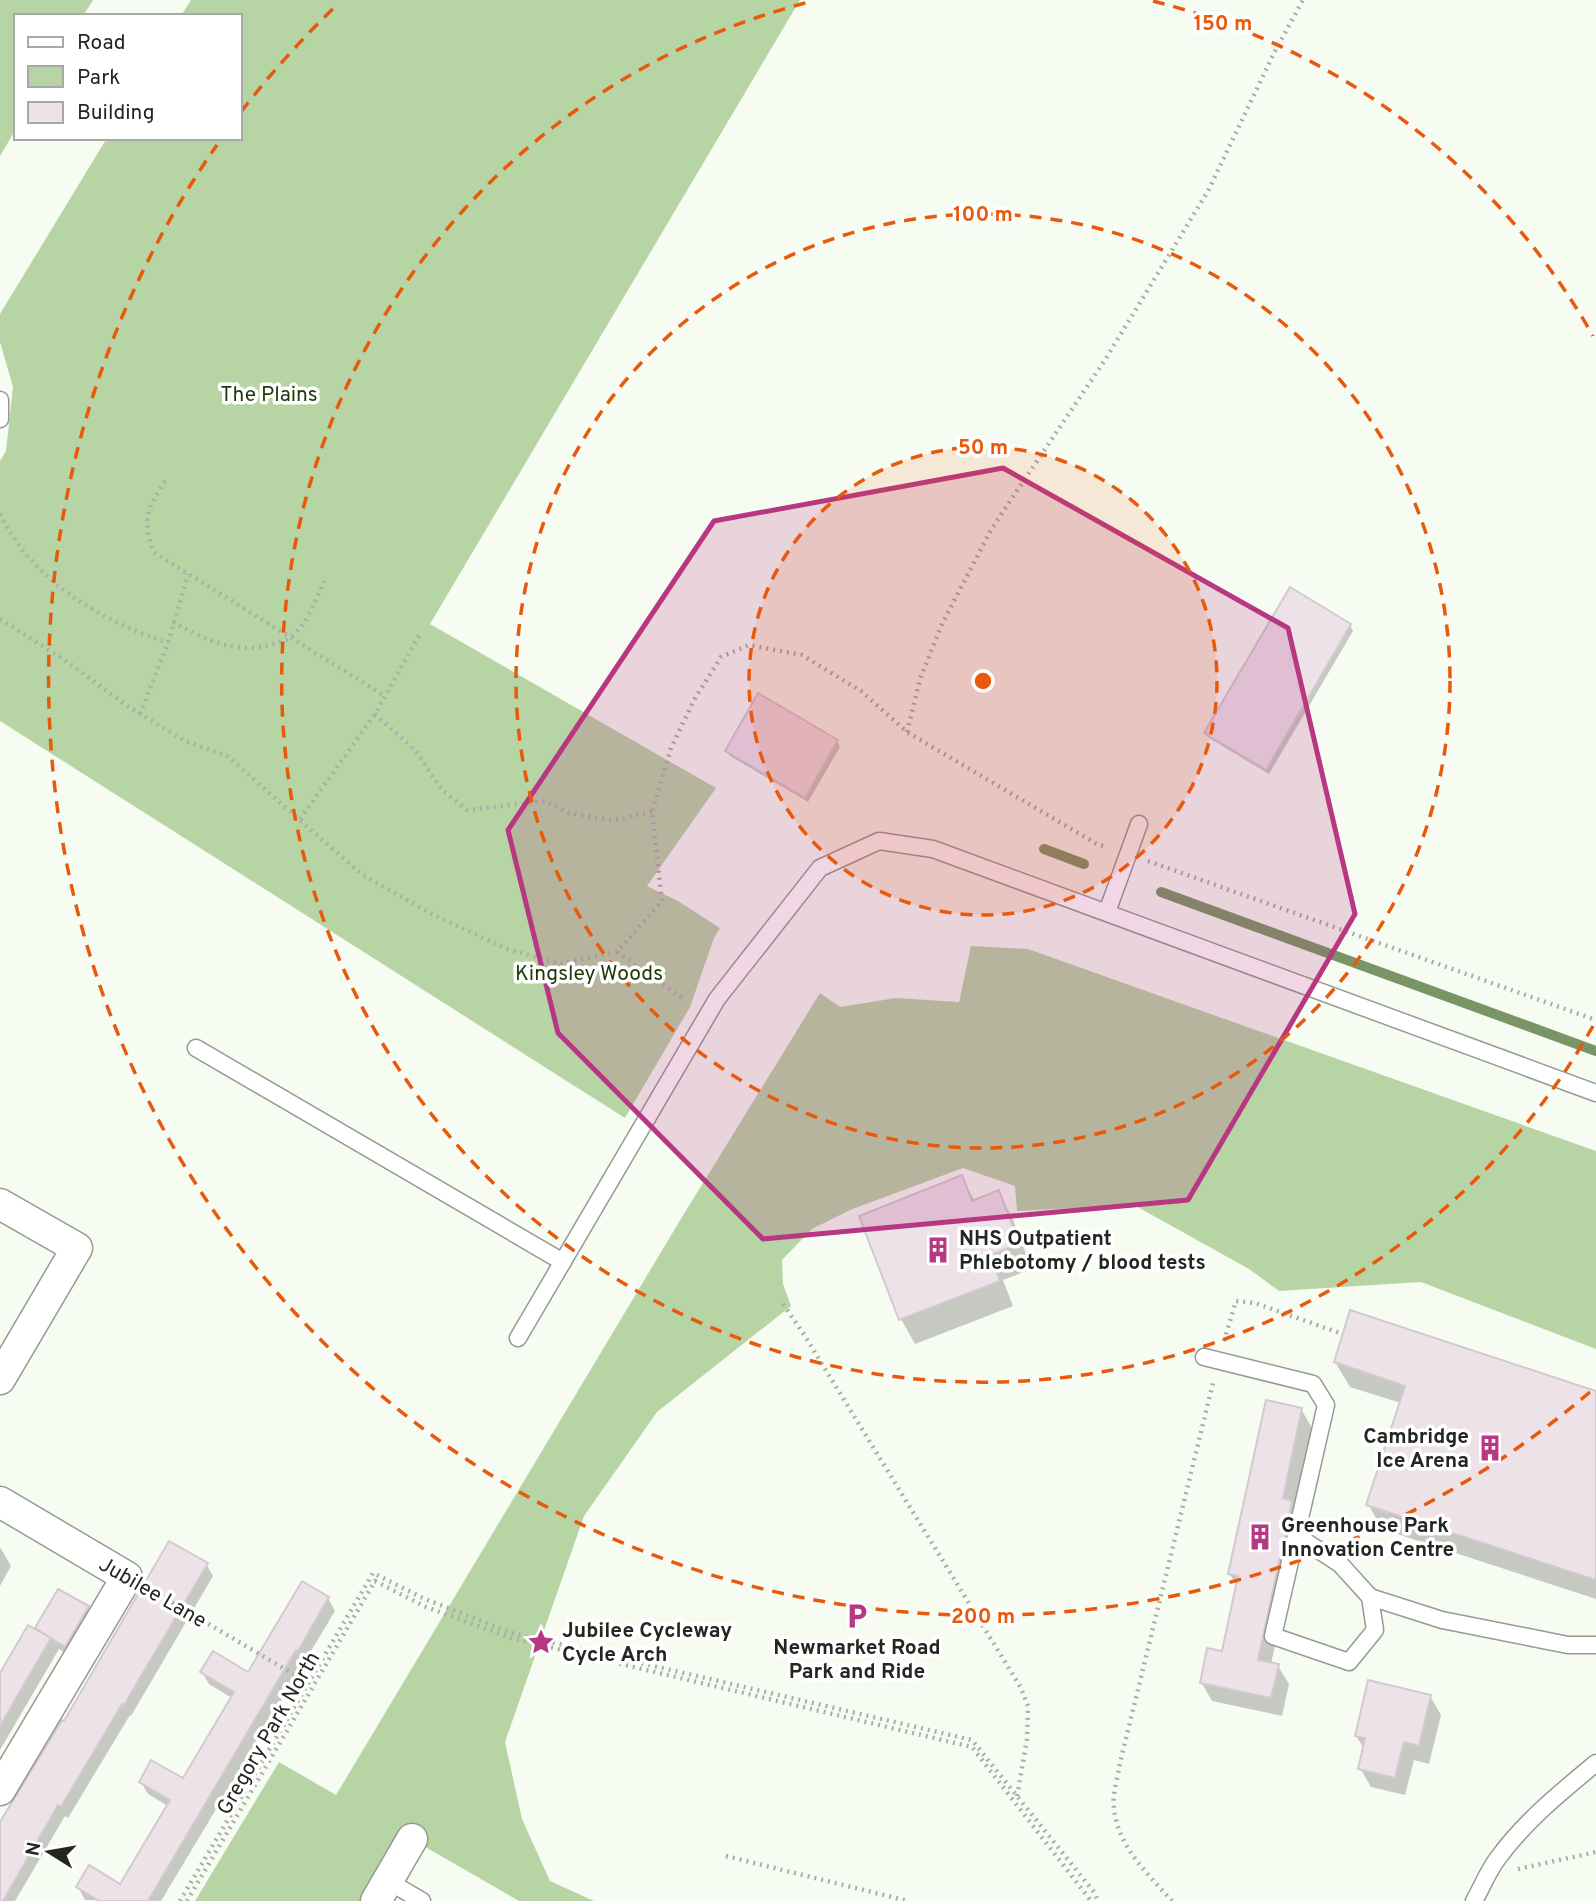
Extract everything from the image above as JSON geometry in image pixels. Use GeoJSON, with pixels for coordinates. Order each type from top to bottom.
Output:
{"type":"FeatureCollection","features":[{"type":"Feature","properties":{"kind":"street"},"geometry":{"type":"LineString","coordinates":[[0,1204],[77,1248],[0,1379]]}},
{"type":"Feature","properties":{"kind":"street","name":"Jubilee Lane"},"geometry":{"type":"LineString","coordinates":[[0,1502],[127,1577]]}},
{"type":"Feature","properties":{"kind":"street"},"geometry":{"type":"LineString","coordinates":[[0,1790],[127,1577]]}},
{"type":"Feature","properties":{"kind":"street"},"geometry":{"type":"LineString","coordinates":[[382,1891],[412,1839]]}},
{"type":"Feature","properties":{"kind":"lane"},"geometry":{"type":"LineString","coordinates":[[0,400],[0,419]]}},
{"type":"Feature","properties":{"kind":"lane"},"geometry":{"type":"LineString","coordinates":[[1107,912],[1139,824]]}},
{"type":"Feature","properties":{"kind":"lane"},"geometry":{"type":"LineString","coordinates":[[518,1338],[717,999],[820,868],[879,841],[933,849],[1596,1093]]}},
{"type":"Feature","properties":{"kind":"lane"},"geometry":{"type":"LineString","coordinates":[[196,1048],[563,1262]]}},
{"type":"Feature","properties":{"kind":"lane"},"geometry":{"type":"LineString","coordinates":[[1211,1359],[1313,1384],[1326,1405],[1273,1636],[1349,1661],[1375,1630],[1370,1597]]}},
{"type":"Feature","properties":{"kind":"lane"},"geometry":{"type":"LineString","coordinates":[[1297,1536],[1340,1564],[1370,1597],[1442,1620],[1568,1644],[1596,1645]]}},
{"type":"Feature","properties":{"kind":"lane"},"geometry":{"type":"LineString","coordinates":[[1474,1901],[1496,1860],[1513,1839],[1541,1810],[1596,1763]]}},
{"type":"Feature","properties":{"kind":"lane"},"geometry":{"type":"LineString","coordinates":[[382,1891],[422,1901]]}},
{"type":"Feature","properties":{"kind":"path"},"geometry":{"type":"LineString","coordinates":[[908,732],[920,679],[942,624],[992,528],[1105,360],[1208,191],[1274,53],[1303,0]]}},
{"type":"Feature","properties":{"kind":"path"},"geometry":{"type":"LineString","coordinates":[[164,481],[150,504],[146,528],[153,552],[385,696]]}},
{"type":"Feature","properties":{"kind":"path"},"geometry":{"type":"LineString","coordinates":[[0,514],[12,538],[48,578],[100,615],[135,632],[168,643]]}},
{"type":"Feature","properties":{"kind":"path"},"geometry":{"type":"LineString","coordinates":[[140,714],[168,643],[188,574]]}},
{"type":"Feature","properties":{"kind":"path"},"geometry":{"type":"LineString","coordinates":[[173,622],[206,640],[236,648],[262,648],[291,638],[307,616],[324,581]]}},
{"type":"Feature","properties":{"kind":"path"},"geometry":{"type":"LineString","coordinates":[[0,619],[66,661],[140,714],[187,742],[226,755],[360,874],[436,916],[507,949],[560,964],[617,953],[662,901],[652,812],[671,748],[694,700],[721,657],[748,645],[802,655],[861,691],[908,732],[1095,843],[1596,1020]]}},
{"type":"Feature","properties":{"kind":"path"},"geometry":{"type":"LineString","coordinates":[[300,820],[375,714],[421,632]]}},
{"type":"Feature","properties":{"kind":"path"},"geometry":{"type":"LineString","coordinates":[[375,714],[416,751],[442,790],[467,810],[545,801],[568,813],[612,820],[652,812]]}},
{"type":"Feature","properties":{"kind":"path"},"geometry":{"type":"LineString","coordinates":[[617,953],[682,998]]}},
{"type":"Feature","properties":{"kind":"path"},"geometry":{"type":"LineString","coordinates":[[1172,1901],[1137,1862],[1121,1837],[1113,1805],[1211,1359],[1236,1301],[1255,1303],[1340,1333]]}},
{"type":"Feature","properties":{"kind":"path"},"geometry":{"type":"LineString","coordinates":[[783,1304],[1021,1688],[1028,1706],[1027,1739],[1017,1797],[1018,1808],[1091,1901]]}},
{"type":"Feature","properties":{"kind":"path"},"geometry":{"type":"LineString","coordinates":[[180,1901],[373,1573],[425,1599],[513,1633],[972,1740],[1094,1892],[1098,1901]]}},
{"type":"Feature","properties":{"kind":"path","name":"Jubilee Lane"},"geometry":{"type":"LineString","coordinates":[[127,1577],[307,1682]]}},
{"type":"Feature","properties":{"kind":"path","name":"Gregory Park North"},"geometry":{"type":"LineString","coordinates":[[187,1901],[375,1581],[426,1607],[511,1639],[972,1747],[1018,1808]]}},
{"type":"Feature","properties":{"kind":"path"},"geometry":{"type":"LineString","coordinates":[[726,1856],[908,1901]]}},
{"type":"Feature","properties":{"kind":"highlighted area"},"geometry":{"type":"Polygon","coordinates":[[[1003,468],[1288,628],[1355,914],[1188,1200],[763,1239],[558,1033],[508,830],[714,521],[1003,468]]]}},
{"type":"Feature","properties":{"kind":"green space"},"geometry":{"type":"Polygon","coordinates":[[[0,0],[93,0],[84,14],[14,14],[14,132],[0,156],[0,0]]]}},
{"type":"Feature","properties":{"kind":"green space","name":"The Plains"},"geometry":{"type":"Polygon","coordinates":[[[191,0],[800,0],[430,624],[716,788],[647,886],[678,901],[720,928],[690,1007],[625,1118],[0,721],[0,461],[6,451],[13,387],[0,342],[0,314],[106,140],[242,140],[242,14],[182,14],[191,0]]]}},
{"type":"Feature","properties":{"kind":"green space"},"geometry":{"type":"Polygon","coordinates":[[[971,946],[1028,949],[1596,1151],[1596,1349],[1421,1282],[1279,1291],[1249,1269],[1134,1205],[1017,1211],[1015,1186],[963,1168],[850,1210],[812,1229],[782,1260],[783,1284],[791,1306],[657,1412],[584,1516],[505,1742],[522,1819],[550,1881],[594,1901],[519,1901],[401,1833],[360,1901],[195,1901],[279,1762],[336,1795],[682,1217],[820,993],[840,1007],[896,998],[959,1002],[971,946]]]}},
{"type":"Feature","properties":{"kind":"building"},"geometry":{"type":"Polygon","coordinates":[[[1290,587],[1351,624],[1266,770],[1204,733],[1290,587]]]}},
{"type":"Feature","properties":{"kind":"building"},"geometry":{"type":"Polygon","coordinates":[[[758,693],[838,740],[805,798],[725,751],[758,693]]]}},
{"type":"Feature","properties":{"kind":"building","name":"NHS Outpatient Phlebotomy / blood tests"},"geometry":{"type":"Polygon","coordinates":[[[962,1175],[972,1201],[999,1190],[1019,1244],[990,1255],[1000,1281],[899,1320],[859,1216],[962,1175]]]}},
{"type":"Feature","properties":{"kind":"building","name":"Cambridge Ice Arena"},"geometry":{"type":"Polygon","coordinates":[[[1350,1310],[1596,1391],[1596,1580],[1366,1505],[1405,1386],[1334,1362],[1350,1310]]]}},
{"type":"Feature","properties":{"kind":"building","name":"Greenhouse Park Innovation Centre"},"geometry":{"type":"Polygon","coordinates":[[[1266,1400],[1302,1408],[1283,1498],[1292,1501],[1258,1660],[1279,1664],[1271,1698],[1200,1683],[1207,1648],[1222,1651],[1238,1576],[1228,1574],[1266,1400]]]}},
{"type":"Feature","properties":{"kind":"building"},"geometry":{"type":"Polygon","coordinates":[[[169,1541],[208,1563],[124,1705],[122,1704],[61,1807],[58,1805],[3,1901],[0,1901],[0,1822],[62,1720],[64,1721],[169,1541]]]}},
{"type":"Feature","properties":{"kind":"building"},"geometry":{"type":"Polygon","coordinates":[[[302,1581],[329,1597],[148,1901],[99,1901],[76,1887],[89,1865],[120,1884],[170,1800],[139,1782],[151,1760],[183,1778],[234,1692],[200,1672],[213,1651],[248,1672],[302,1581]]]}},
{"type":"Feature","properties":{"kind":"building"},"geometry":{"type":"Polygon","coordinates":[[[58,1589],[89,1606],[65,1647],[35,1628],[58,1589]]]}},
{"type":"Feature","properties":{"kind":"building"},"geometry":{"type":"Polygon","coordinates":[[[28,1625],[51,1638],[0,1726],[0,1673],[28,1625]]]}},
{"type":"Feature","properties":{"kind":"building"},"geometry":{"type":"Polygon","coordinates":[[[1368,1680],[1431,1695],[1419,1746],[1404,1742],[1395,1778],[1358,1769],[1365,1738],[1355,1736],[1368,1680]]]}},
{"type":"Feature","properties":{"kind":"waterway"},"geometry":{"type":"LineString","coordinates":[[1044,849],[1084,864]]}},
{"type":"Feature","properties":{"kind":"waterway"},"geometry":{"type":"LineString","coordinates":[[1161,892],[1596,1051]]}},
{"type":"Feature","properties":{"kind":"place","name":"NHS Outpatient Phlebotomy / blood tests"},"geometry":{"type":"Point","coordinates":[938,1250]}},
{"type":"Feature","properties":{"kind":"place","name":"Cambridge Ice Arena"},"geometry":{"type":"Point","coordinates":[1490,1448]}},
{"type":"Feature","properties":{"kind":"place","name":"Greenhouse Park Innovation Centre"},"geometry":{"type":"Point","coordinates":[1260,1537]}},
{"type":"Feature","properties":{"kind":"place","name":"Newmarket Road Park and Ride"},"geometry":{"type":"Point","coordinates":[857,1616]}},
{"type":"Feature","properties":{"kind":"place","name":"Jubilee Cycleway Cycle Arch"},"geometry":{"type":"Point","coordinates":[541,1642]}},
{"type":"Feature","properties":{"kind":"park label","name":"Kingsley Woods"},"geometry":{"type":"Point","coordinates":[589,973]}}]}
